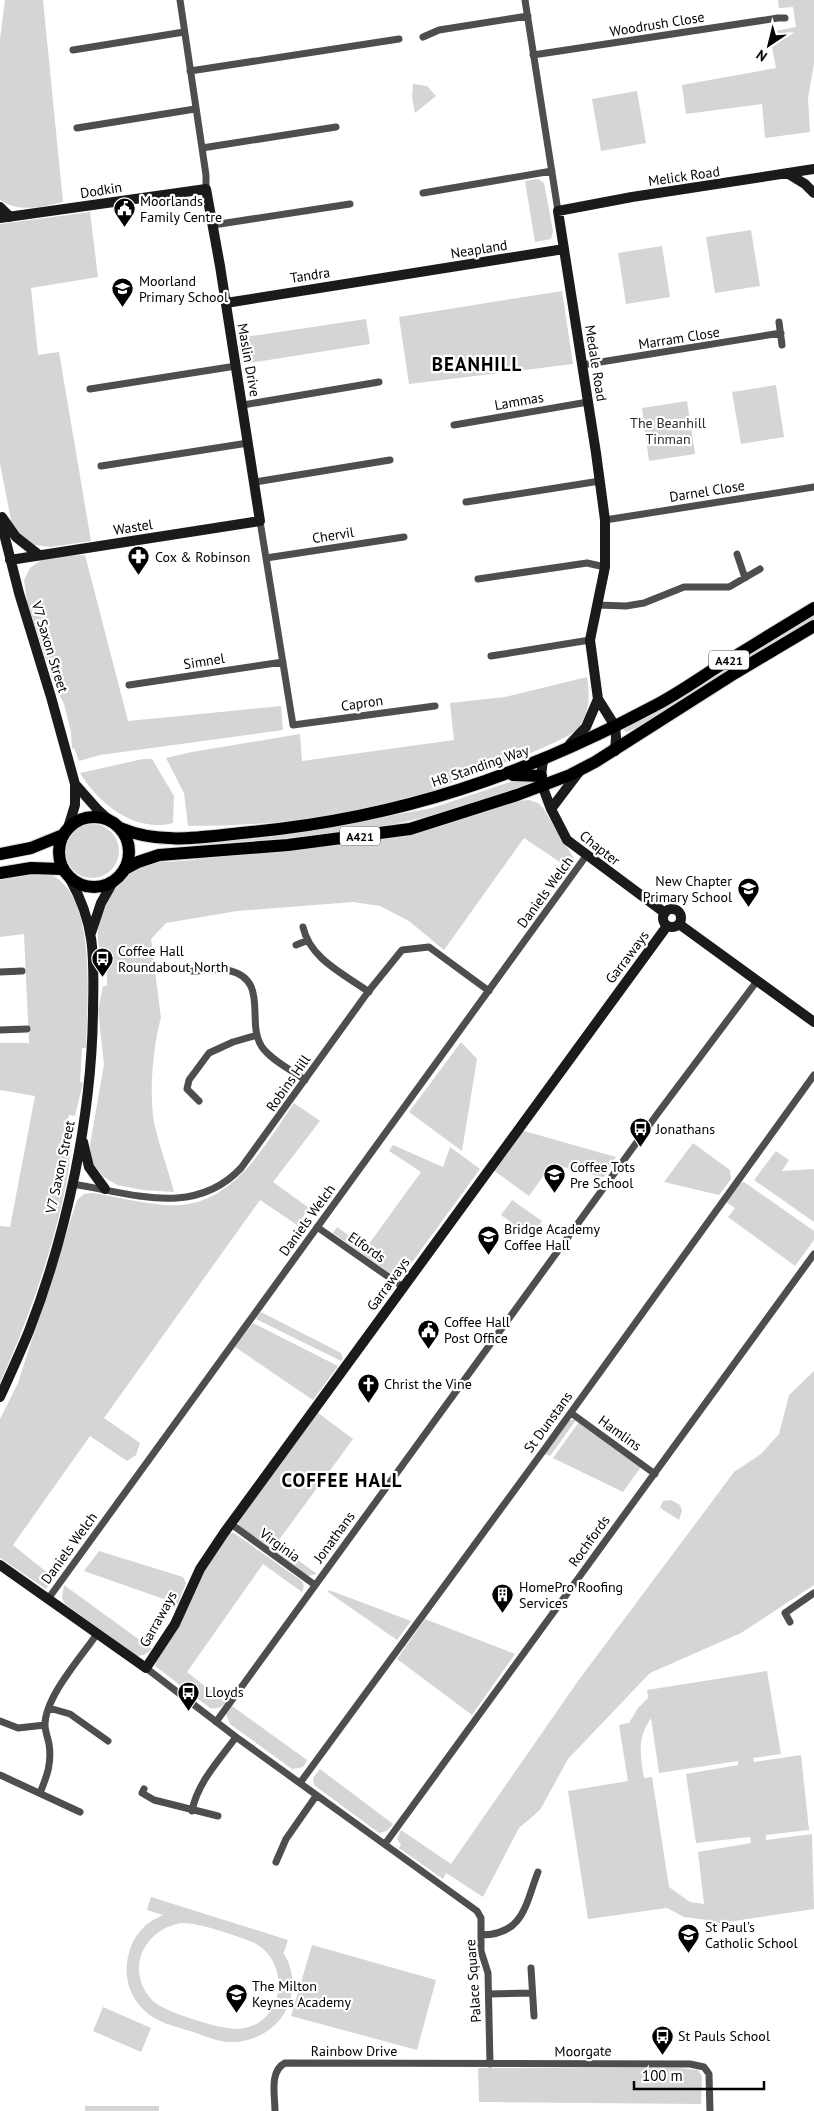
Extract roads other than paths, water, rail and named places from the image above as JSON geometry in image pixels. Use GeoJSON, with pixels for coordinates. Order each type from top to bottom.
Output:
{"type":"FeatureCollection","features":[{"type":"Feature","properties":{"kind":"highway","name":"H8 Standing Way"},"geometry":{"type":"LineString","coordinates":[[115,824],[136,835],[163,839],[287,828],[384,811],[469,788],[559,753],[583,738],[616,732],[814,608]]}},
{"type":"Feature","properties":{"kind":"highway","name":"A421"},"geometry":{"type":"LineString","coordinates":[[114,882],[125,869],[138,862],[166,855],[288,845],[410,829],[472,811],[541,781],[574,775],[735,673],[814,626]]}},
{"type":"Feature","properties":{"kind":"highway"},"geometry":{"type":"LineString","coordinates":[[616,732],[645,731]]}},
{"type":"Feature","properties":{"kind":"highway"},"geometry":{"type":"LineString","coordinates":[[506,775],[541,781]]}},
{"type":"Feature","properties":{"kind":"highway","name":"A421"},"geometry":{"type":"LineString","coordinates":[[1,854],[31,848],[65,831],[75,822],[92,816],[115,824]]}},
{"type":"Feature","properties":{"kind":"highway"},"geometry":{"type":"LineString","coordinates":[[115,824],[126,838],[129,848],[129,859],[125,869]]}},
{"type":"Feature","properties":{"kind":"highway"},"geometry":{"type":"LineString","coordinates":[[65,831],[58,852],[66,874]]}},
{"type":"Feature","properties":{"kind":"highway"},"geometry":{"type":"LineString","coordinates":[[1,873],[31,868],[66,874],[86,887],[105,886],[114,882]]}},
{"type":"Feature","properties":{"kind":"street","name":"Maslin Drive"},"geometry":{"type":"LineString","coordinates":[[180,0],[206,175],[206,189],[214,225],[293,725]]}},
{"type":"Feature","properties":{"kind":"street","name":"Medale Road"},"geometry":{"type":"LineString","coordinates":[[525,0],[605,520],[605,567],[590,640],[598,699],[616,732]]}},
{"type":"Feature","properties":{"kind":"street"},"geometry":{"type":"LineString","coordinates":[[423,37],[439,30],[528,16]]}},
{"type":"Feature","properties":{"kind":"street","name":"Woodrush Close"},"geometry":{"type":"LineString","coordinates":[[533,55],[732,24],[785,18]]}},
{"type":"Feature","properties":{"kind":"street"},"geometry":{"type":"LineString","coordinates":[[73,50],[184,32]]}},
{"type":"Feature","properties":{"kind":"street"},"geometry":{"type":"LineString","coordinates":[[190,71],[399,39]]}},
{"type":"Feature","properties":{"kind":"street"},"geometry":{"type":"LineString","coordinates":[[77,128],[195,109]]}},
{"type":"Feature","properties":{"kind":"street"},"geometry":{"type":"LineString","coordinates":[[202,148],[336,127]]}},
{"type":"Feature","properties":{"kind":"street","name":"Melick Road"},"geometry":{"type":"LineString","coordinates":[[558,211],[632,197],[814,169]]}},
{"type":"Feature","properties":{"kind":"street"},"geometry":{"type":"LineString","coordinates":[[423,192],[552,171]]}},
{"type":"Feature","properties":{"kind":"street"},"geometry":{"type":"LineString","coordinates":[[787,173],[814,192]]}},
{"type":"Feature","properties":{"kind":"street","name":"Dodkin"},"geometry":{"type":"LineString","coordinates":[[5,217],[206,189]]}},
{"type":"Feature","properties":{"kind":"street"},"geometry":{"type":"LineString","coordinates":[[214,225],[350,204]]}},
{"type":"Feature","properties":{"kind":"street"},"geometry":{"type":"LineString","coordinates":[[0,207],[5,217]]}},
{"type":"Feature","properties":{"kind":"street","name":"Neapland"},"geometry":{"type":"LineString","coordinates":[[399,275],[564,249]]}},
{"type":"Feature","properties":{"kind":"street","name":"Tandra"},"geometry":{"type":"LineString","coordinates":[[226,303],[399,275]]}},
{"type":"Feature","properties":{"kind":"street"},"geometry":{"type":"LineString","coordinates":[[779,322],[782,345]]}},
{"type":"Feature","properties":{"kind":"street","name":"Marram Close"},"geometry":{"type":"LineString","coordinates":[[582,366],[781,333]]}},
{"type":"Feature","properties":{"kind":"street"},"geometry":{"type":"LineString","coordinates":[[90,389],[236,366]]}},
{"type":"Feature","properties":{"kind":"street"},"geometry":{"type":"LineString","coordinates":[[243,405],[379,382]]}},
{"type":"Feature","properties":{"kind":"street","name":"Lammas"},"geometry":{"type":"LineString","coordinates":[[454,425],[588,402]]}},
{"type":"Feature","properties":{"kind":"street"},"geometry":{"type":"LineString","coordinates":[[101,466],[248,443]]}},
{"type":"Feature","properties":{"kind":"street"},"geometry":{"type":"LineString","coordinates":[[255,482],[390,460]]}},
{"type":"Feature","properties":{"kind":"street"},"geometry":{"type":"LineString","coordinates":[[466,502],[600,480]]}},
{"type":"Feature","properties":{"kind":"street","name":"Darnel Close"},"geometry":{"type":"LineString","coordinates":[[605,520],[814,487]]}},
{"type":"Feature","properties":{"kind":"street"},"geometry":{"type":"LineString","coordinates":[[0,516],[16,537],[39,555]]}},
{"type":"Feature","properties":{"kind":"street","name":"V7 Saxon Street"},"geometry":{"type":"LineString","coordinates":[[0,516],[10,560],[67,752],[74,783],[75,805],[65,831]]}},
{"type":"Feature","properties":{"kind":"street","name":"Wastel"},"geometry":{"type":"LineString","coordinates":[[10,560],[260,521]]}},
{"type":"Feature","properties":{"kind":"street"},"geometry":{"type":"LineString","coordinates":[[0,533],[6,544]]}},
{"type":"Feature","properties":{"kind":"street","name":"Chervil"},"geometry":{"type":"LineString","coordinates":[[266,558],[404,537]]}},
{"type":"Feature","properties":{"kind":"street"},"geometry":{"type":"LineString","coordinates":[[737,554],[745,578]]}},
{"type":"Feature","properties":{"kind":"street"},"geometry":{"type":"LineString","coordinates":[[478,579],[587,563],[605,567]]}},
{"type":"Feature","properties":{"kind":"street"},"geometry":{"type":"LineString","coordinates":[[597,605],[635,604],[684,587],[728,587],[760,569]]}},
{"type":"Feature","properties":{"kind":"street"},"geometry":{"type":"LineString","coordinates":[[491,656],[590,640]]}},
{"type":"Feature","properties":{"kind":"street","name":"Simnel"},"geometry":{"type":"LineString","coordinates":[[129,685],[283,662]]}},
{"type":"Feature","properties":{"kind":"street"},"geometry":{"type":"LineString","coordinates":[[583,738],[598,699]]}},
{"type":"Feature","properties":{"kind":"street","name":"Capron"},"geometry":{"type":"LineString","coordinates":[[293,725],[435,706]]}},
{"type":"Feature","properties":{"kind":"street"},"geometry":{"type":"LineString","coordinates":[[615,750],[616,732]]}},
{"type":"Feature","properties":{"kind":"street"},"geometry":{"type":"LineString","coordinates":[[541,781],[543,760]]}},
{"type":"Feature","properties":{"kind":"street"},"geometry":{"type":"LineString","coordinates":[[551,809],[574,775]]}},
{"type":"Feature","properties":{"kind":"street","name":"Chapter"},"geometry":{"type":"LineString","coordinates":[[541,781],[551,809],[567,840],[664,913]]}},
{"type":"Feature","properties":{"kind":"street","name":"V7 Saxon Street"},"geometry":{"type":"LineString","coordinates":[[74,783],[98,810],[115,824]]}},
{"type":"Feature","properties":{"kind":"street","name":"Daniels Welch"},"geometry":{"type":"LineString","coordinates":[[48,1599],[586,856]]}},
{"type":"Feature","properties":{"kind":"street","name":"V7 Saxon Street"},"geometry":{"type":"LineString","coordinates":[[0,1397],[29,1330],[50,1270],[72,1184],[89,1084],[94,973],[92,933],[80,897],[66,874]]}},
{"type":"Feature","properties":{"kind":"street","name":"V7 Saxon Street"},"geometry":{"type":"LineString","coordinates":[[92,933],[100,903],[114,882]]}},
{"type":"Feature","properties":{"kind":"street"},"geometry":{"type":"LineString","coordinates":[[671,910],[676,911],[681,918],[679,924],[675,927],[667,926],[663,919],[664,913],[671,910]]}},
{"type":"Feature","properties":{"kind":"street"},"geometry":{"type":"LineString","coordinates":[[679,924],[814,1022]]}},
{"type":"Feature","properties":{"kind":"street","name":"Garraways"},"geometry":{"type":"LineString","coordinates":[[146,1668],[175,1624],[200,1569],[231,1524],[667,926]]}},
{"type":"Feature","properties":{"kind":"street"},"geometry":{"type":"LineString","coordinates":[[302,928],[306,941],[319,957],[368,992]]}},
{"type":"Feature","properties":{"kind":"street"},"geometry":{"type":"LineString","coordinates":[[296,945],[306,941]]}},
{"type":"Feature","properties":{"kind":"street","name":"Robins Hill"},"geometry":{"type":"LineString","coordinates":[[72,1184],[162,1198],[185,1199],[201,1195],[226,1182],[241,1168],[368,992],[402,950],[429,947],[489,991]]}},
{"type":"Feature","properties":{"kind":"street"},"geometry":{"type":"LineString","coordinates":[[192,971],[224,969],[237,973],[247,981],[254,992],[257,1035],[262,1047],[270,1056],[305,1080]]}},
{"type":"Feature","properties":{"kind":"street"},"geometry":{"type":"LineString","coordinates":[[0,972],[22,970]]}},
{"type":"Feature","properties":{"kind":"street","name":"Jonathans"},"geometry":{"type":"LineString","coordinates":[[216,1722],[658,1113],[757,981]]}},
{"type":"Feature","properties":{"kind":"street"},"geometry":{"type":"LineString","coordinates":[[0,1030],[27,1029]]}},
{"type":"Feature","properties":{"kind":"street"},"geometry":{"type":"LineString","coordinates":[[199,1101],[187,1089],[189,1080],[209,1053],[233,1042],[257,1035]]}},
{"type":"Feature","properties":{"kind":"street","name":"St Dunstans"},"geometry":{"type":"LineString","coordinates":[[300,1783],[571,1413],[814,1075]]}},
{"type":"Feature","properties":{"kind":"street"},"geometry":{"type":"LineString","coordinates":[[81,1137],[90,1167],[105,1189]]}},
{"type":"Feature","properties":{"kind":"street","name":"Elfords"},"geometry":{"type":"LineString","coordinates":[[317,1227],[403,1287]]}},
{"type":"Feature","properties":{"kind":"street","name":"Rochfords"},"geometry":{"type":"LineString","coordinates":[[385,1844],[814,1254]]}},
{"type":"Feature","properties":{"kind":"street","name":"Hamlins"},"geometry":{"type":"LineString","coordinates":[[571,1413],[654,1474]]}},
{"type":"Feature","properties":{"kind":"street","name":"Virginia"},"geometry":{"type":"LineString","coordinates":[[231,1524],[315,1586]]}},
{"type":"Feature","properties":{"kind":"street"},"geometry":{"type":"LineString","coordinates":[[0,1565],[146,1668],[316,1796],[385,1844]]}},
{"type":"Feature","properties":{"kind":"street"},"geometry":{"type":"LineString","coordinates":[[790,1622],[784,1613],[814,1593]]}},
{"type":"Feature","properties":{"kind":"street"},"geometry":{"type":"LineString","coordinates":[[40,1793],[49,1773],[51,1760],[45,1725],[49,1708],[56,1692],[97,1634]]}},
{"type":"Feature","properties":{"kind":"street"},"geometry":{"type":"LineString","coordinates":[[49,1708],[75,1717],[108,1741]]}},
{"type":"Feature","properties":{"kind":"street"},"geometry":{"type":"LineString","coordinates":[[0,1721],[18,1728],[45,1725]]}},
{"type":"Feature","properties":{"kind":"street"},"geometry":{"type":"LineString","coordinates":[[192,1810],[194,1800],[200,1788],[236,1737]]}},
{"type":"Feature","properties":{"kind":"street"},"geometry":{"type":"LineString","coordinates":[[0,1775],[80,1812]]}},
{"type":"Feature","properties":{"kind":"street"},"geometry":{"type":"LineString","coordinates":[[144,1789],[142,1793],[154,1800],[218,1816]]}},
{"type":"Feature","properties":{"kind":"street"},"geometry":{"type":"LineString","coordinates":[[276,1862],[286,1838],[316,1796]]}},
{"type":"Feature","properties":{"kind":"street","name":"Palace Square"},"geometry":{"type":"LineString","coordinates":[[385,1844],[467,1902],[481,1918],[481,1951],[488,1973],[490,2064]]}},
{"type":"Feature","properties":{"kind":"street"},"geometry":{"type":"LineString","coordinates":[[482,1935],[496,1935],[513,1927],[523,1913],[538,1872]]}},
{"type":"Feature","properties":{"kind":"street"},"geometry":{"type":"LineString","coordinates":[[531,1968],[534,2016]]}},
{"type":"Feature","properties":{"kind":"street"},"geometry":{"type":"LineString","coordinates":[[489,1994],[532,1993]]}},
{"type":"Feature","properties":{"kind":"street","name":"Rainbow Drive"},"geometry":{"type":"LineString","coordinates":[[275,2111],[274,2075],[279,2066],[285,2063],[476,2065]]}},
{"type":"Feature","properties":{"kind":"street","name":"Moorgate"},"geometry":{"type":"LineString","coordinates":[[476,2065],[690,2064],[704,2068],[709,2074],[710,2111]]}},
{"type":"Feature","properties":{"kind":"place","name":"Moorlands Family Centre"},"geometry":{"type":"Point","coordinates":[124,228]}},
{"type":"Feature","properties":{"kind":"place","name":"Moorland Primary School"},"geometry":{"type":"Point","coordinates":[123,308]}},
{"type":"Feature","properties":{"kind":"place","name":"Cox & Robinson"},"geometry":{"type":"Point","coordinates":[139,576]}},
{"type":"Feature","properties":{"kind":"place","name":"New Chapter Primary School"},"geometry":{"type":"Point","coordinates":[748,908]}},
{"type":"Feature","properties":{"kind":"place","name":"Coffee Hall Roundabout North"},"geometry":{"type":"Point","coordinates":[102,978]}},
{"type":"Feature","properties":{"kind":"place","name":"Jonathans"},"geometry":{"type":"Point","coordinates":[640,1148]}},
{"type":"Feature","properties":{"kind":"place","name":"Coffee Tots Pre School"},"geometry":{"type":"Point","coordinates":[554,1194]}},
{"type":"Feature","properties":{"kind":"place","name":"Bridge Academy Coffee Hall"},"geometry":{"type":"Point","coordinates":[488,1256]}},
{"type":"Feature","properties":{"kind":"place","name":"Coffee Hall Post Office"},"geometry":{"type":"Point","coordinates":[428,1349]}},
{"type":"Feature","properties":{"kind":"place","name":"Christ the Vine"},"geometry":{"type":"Point","coordinates":[368,1403]}},
{"type":"Feature","properties":{"kind":"place","name":"HomePro Roofing Services"},"geometry":{"type":"Point","coordinates":[503,1614]}},
{"type":"Feature","properties":{"kind":"place","name":"Lloyds"},"geometry":{"type":"Point","coordinates":[189,1711]}},
{"type":"Feature","properties":{"kind":"place","name":"St Paul's Catholic School"},"geometry":{"type":"Point","coordinates":[689,1954]}},
{"type":"Feature","properties":{"kind":"place","name":"The Milton Keynes Academy"},"geometry":{"type":"Point","coordinates":[236,2013]}},
{"type":"Feature","properties":{"kind":"place","name":"St Pauls School"},"geometry":{"type":"Point","coordinates":[662,2055]}},
{"type":"Feature","properties":{"kind":"district","name":"BEANHILL"},"geometry":{"type":"Point","coordinates":[477,364]}},
{"type":"Feature","properties":{"kind":"district","name":"COFFEE HALL"},"geometry":{"type":"Point","coordinates":[342,1480]}},
{"type":"Feature","properties":{"kind":"park label","name":"The Beanhill Tinman"},"geometry":{"type":"Point","coordinates":[668,432]}}]}
